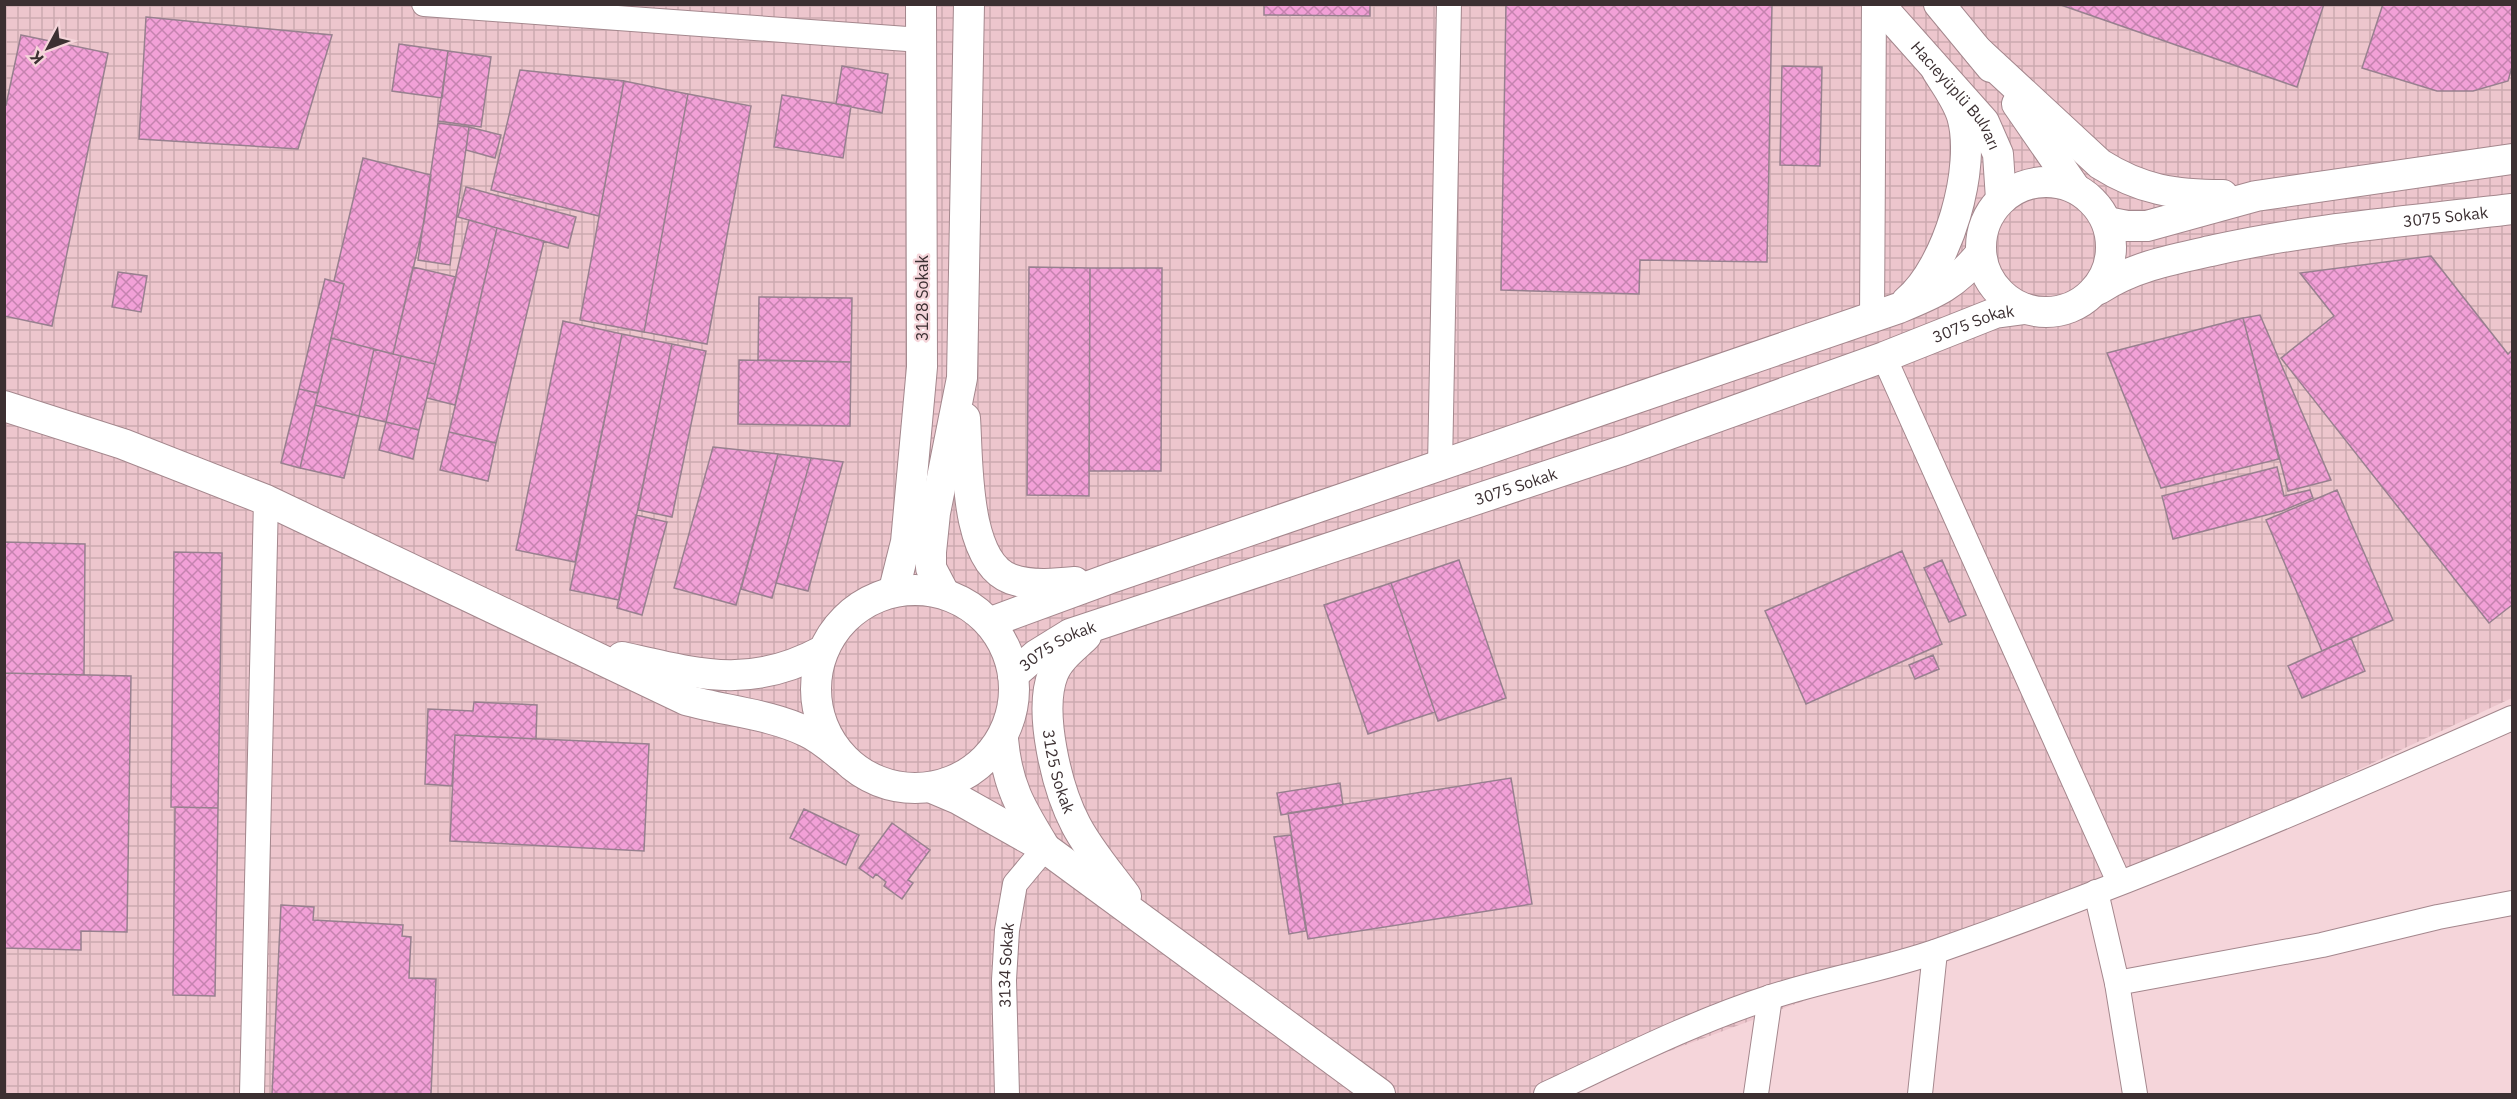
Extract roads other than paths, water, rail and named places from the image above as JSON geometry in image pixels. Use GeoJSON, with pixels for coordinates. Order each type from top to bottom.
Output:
{"type":"FeatureCollection","features":[{"type":"Feature","properties":{"kind":"street"},"geometry":{"type":"LineString","coordinates":[[424,4],[921,40],[968,40]]}},
{"type":"Feature","properties":{"kind":"street","name":"3128 Sokak"},"geometry":{"type":"LineString","coordinates":[[894,590],[906,542],[922,366],[921,4]]}},
{"type":"Feature","properties":{"kind":"street"},"geometry":{"type":"LineString","coordinates":[[969,4],[962,378],[972,517],[979,544],[992,563],[1009,579],[1040,584],[1111,578]]}},
{"type":"Feature","properties":{"kind":"street"},"geometry":{"type":"LineString","coordinates":[[1440,466],[1449,4]]}},
{"type":"Feature","properties":{"kind":"street"},"geometry":{"type":"LineString","coordinates":[[1874,4],[1886,313]]}},
{"type":"Feature","properties":{"kind":"street","name":"Hacıeyüplü Bulvarı"},"geometry":{"type":"LineString","coordinates":[[1879,4],[1989,130],[1998,154],[2001,199]]}},
{"type":"Feature","properties":{"kind":"street"},"geometry":{"type":"LineString","coordinates":[[1939,4],[1980,52],[2075,188],[2091,200],[2107,222],[2111,253],[2107,273],[2099,289],[2082,302],[2063,310],[2044,312],[2025,309],[2008,300],[1995,288],[1986,272],[1981,253],[1982,233],[1989,215],[2001,199],[2018,188],[2036,182],[2075,188]]}},
{"type":"Feature","properties":{"kind":"street"},"geometry":{"type":"LineString","coordinates":[[1980,52],[2100,164],[2130,182],[2181,194],[2256,196]]}},
{"type":"Feature","properties":{"kind":"street"},"geometry":{"type":"LineString","coordinates":[[1886,313],[1921,287],[1933,270],[1952,221],[1966,164],[1968,150],[1962,114],[1937,71]]}},
{"type":"Feature","properties":{"kind":"street"},"geometry":{"type":"LineString","coordinates":[[2107,222],[2127,226],[2147,226],[2256,196],[2512,159]]}},
{"type":"Feature","properties":{"kind":"street","name":"3075 Sokak"},"geometry":{"type":"LineString","coordinates":[[2099,289],[2120,275],[2163,261],[2274,237],[2512,209]]}},
{"type":"Feature","properties":{"kind":"street"},"geometry":{"type":"LineString","coordinates":[[991,622],[1111,578],[1886,313],[1932,295],[1958,279],[1981,253]]}},
{"type":"Feature","properties":{"kind":"street","name":"3075 Sokak"},"geometry":{"type":"LineString","coordinates":[[1013,675],[1051,644],[1071,634],[1624,450],[1884,357],[1995,313],[2025,309]]}},
{"type":"Feature","properties":{"kind":"street"},"geometry":{"type":"LineString","coordinates":[[1884,357],[2119,882]]}},
{"type":"Feature","properties":{"kind":"street"},"geometry":{"type":"LineString","coordinates":[[944,593],[932,568],[931,552],[935,513],[962,378]]}},
{"type":"Feature","properties":{"kind":"street"},"geometry":{"type":"LineString","coordinates":[[4,406],[123,444],[266,500],[686,700],[773,719],[807,731],[866,776],[898,788],[932,788],[965,777],[991,756],[1004,739],[1016,693],[1011,659],[991,622],[970,605],[944,593],[894,590],[876,597],[849,614],[822,651],[818,668],[816,699],[824,730],[841,756]]}},
{"type":"Feature","properties":{"kind":"street"},"geometry":{"type":"LineString","coordinates":[[252,1095],[266,500]]}},
{"type":"Feature","properties":{"kind":"street","name":"3125 Sokak"},"geometry":{"type":"LineString","coordinates":[[1098,625],[1065,657],[1053,673],[1046,708],[1048,723],[1058,775],[1076,826],[1140,916]]}},
{"type":"Feature","properties":{"kind":"street"},"geometry":{"type":"LineString","coordinates":[[578,647],[698,674],[726,676],[776,671],[799,663],[822,651]]}},
{"type":"Feature","properties":{"kind":"street"},"geometry":{"type":"LineString","coordinates":[[1546,1095],[1675,1035],[1770,997],[1935,952],[2096,892],[2318,804],[2512,718]]}},
{"type":"Feature","properties":{"kind":"street","name":"3125 Sokak"},"geometry":{"type":"LineString","coordinates":[[1004,739],[1005,758],[1014,794],[1046,849]]}},
{"type":"Feature","properties":{"kind":"street","name":"3125 Sokak"},"geometry":{"type":"LineString","coordinates":[[932,788],[958,799],[1046,849],[1140,916],[1374,1093]]}},
{"type":"Feature","properties":{"kind":"street","name":"3134 Sokak"},"geometry":{"type":"LineString","coordinates":[[1007,1095],[1004,980],[1007,930],[1016,884],[1046,849]]}},
{"type":"Feature","properties":{"kind":"street"},"geometry":{"type":"LineString","coordinates":[[2096,892],[2117,983],[2135,1095]]}},
{"type":"Feature","properties":{"kind":"street"},"geometry":{"type":"LineString","coordinates":[[2117,983],[2322,945],[2438,917],[2512,903]]}},
{"type":"Feature","properties":{"kind":"street"},"geometry":{"type":"LineString","coordinates":[[1920,1095],[1935,952]]}},
{"type":"Feature","properties":{"kind":"street"},"geometry":{"type":"LineString","coordinates":[[1756,1095],[1770,997]]}}]}
